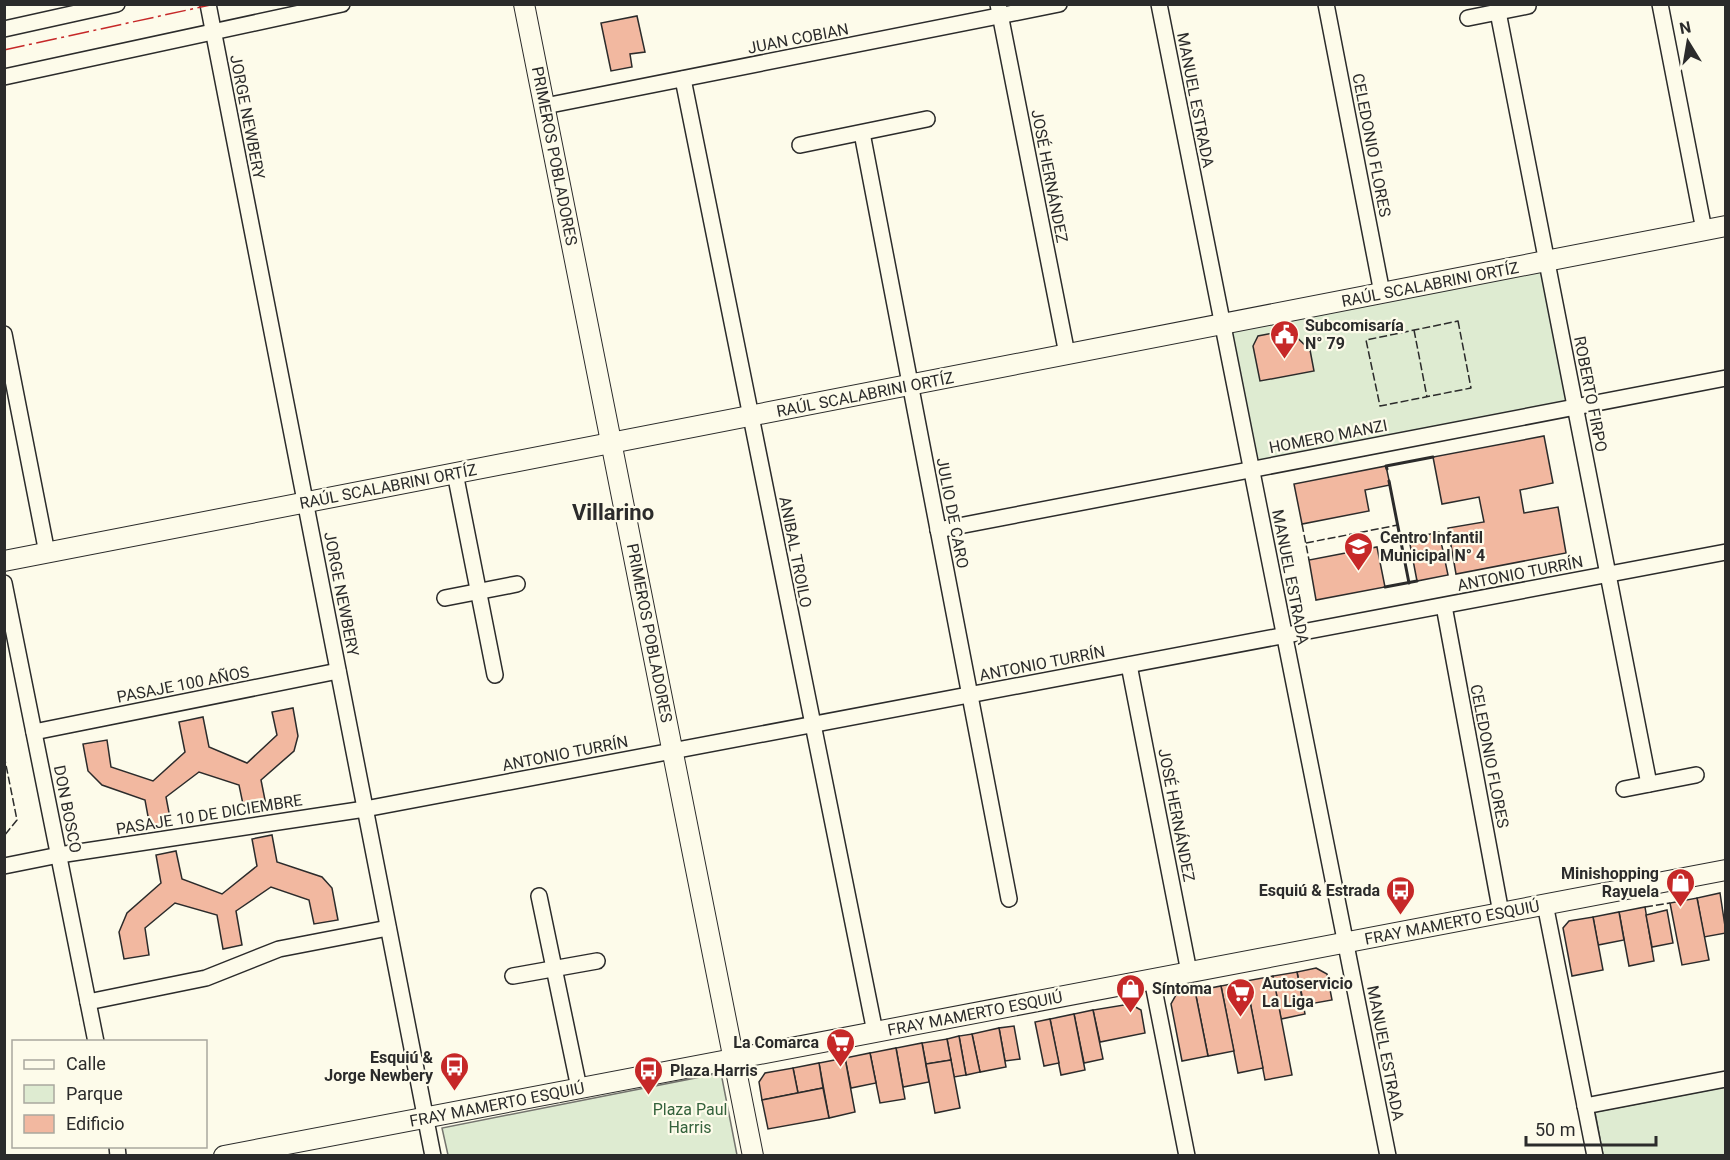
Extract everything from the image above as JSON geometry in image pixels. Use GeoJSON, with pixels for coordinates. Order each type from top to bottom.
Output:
{"type":"FeatureCollection","features":[{"type":"Feature","properties":{"kind":"street"},"geometry":{"type":"LineString","coordinates":[[4,29],[117,4]]}},
{"type":"Feature","properties":{"kind":"street","name":"JORGE NEWBERY"},"geometry":{"type":"LineString","coordinates":[[208,4],[434,1155]]}},
{"type":"Feature","properties":{"kind":"street"},"geometry":{"type":"LineString","coordinates":[[4,77],[342,4]]}},
{"type":"Feature","properties":{"kind":"street","name":"PRIMEROS POBLADORES"},"geometry":{"type":"LineString","coordinates":[[524,4],[753,1155]]}},
{"type":"Feature","properties":{"kind":"street","name":"JUAN COBIAN"},"geometry":{"type":"LineString","coordinates":[[545,106],[683,79],[999,10],[1059,4]]}},
{"type":"Feature","properties":{"kind":"street","name":"MANUEL ESTRADA"},"geometry":{"type":"LineString","coordinates":[[1159,4],[1388,1155]]}},
{"type":"Feature","properties":{"kind":"street","name":"CELEDONIO FLORES"},"geometry":{"type":"LineString","coordinates":[[1326,4],[1382,293]]}},
{"type":"Feature","properties":{"kind":"street"},"geometry":{"type":"LineString","coordinates":[[1660,4],[1704,231]]}},
{"type":"Feature","properties":{"kind":"street"},"geometry":{"type":"LineString","coordinates":[[1468,18],[1528,6]]}},
{"type":"Feature","properties":{"kind":"street","name":"JOSÉ HERNÁNDEZ"},"geometry":{"type":"LineString","coordinates":[[999,10],[1067,354]]}},
{"type":"Feature","properties":{"kind":"street","name":"ROBERTO FIRPO"},"geometry":{"type":"LineString","coordinates":[[1498,12],[1649,784]]}},
{"type":"Feature","properties":{"kind":"street","name":"ANIBAL TROILO"},"geometry":{"type":"LineString","coordinates":[[683,79],[875,1032]]}},
{"type":"Feature","properties":{"kind":"street"},"geometry":{"type":"LineString","coordinates":[[800,145],[927,119]]}},
{"type":"Feature","properties":{"kind":"street","name":"JULIO DE CARO"},"geometry":{"type":"LineString","coordinates":[[862,133],[1009,899]]}},
{"type":"Feature","properties":{"kind":"street","name":"RAÚL SCALABRINI ORTÍZ"},"geometry":{"type":"LineString","coordinates":[[4,561],[1725,226]]}},
{"type":"Feature","properties":{"kind":"street"},"geometry":{"type":"LineString","coordinates":[[4,334],[47,553]]}},
{"type":"Feature","properties":{"kind":"street","name":"HOMERO MANZI"},"geometry":{"type":"LineString","coordinates":[[938,530],[1725,378]]}},
{"type":"Feature","properties":{"kind":"street"},"geometry":{"type":"LineString","coordinates":[[455,473],[495,675]]}},
{"type":"Feature","properties":{"kind":"street","name":"ANTONIO TURRÍN"},"geometry":{"type":"LineString","coordinates":[[365,809],[1725,552]]}},
{"type":"Feature","properties":{"kind":"street","name":"DON BOSCO"},"geometry":{"type":"LineString","coordinates":[[4,583],[96,1040]]}},
{"type":"Feature","properties":{"kind":"street"},"geometry":{"type":"LineString","coordinates":[[445,598],[517,584]]}},
{"type":"Feature","properties":{"kind":"street","name":"CELEDONIO FLORES"},"geometry":{"type":"LineString","coordinates":[[1444,606],[1501,913]]}},
{"type":"Feature","properties":{"kind":"street","name":"JOSÉ HERNÁNDEZ"},"geometry":{"type":"LineString","coordinates":[[1129,665],[1189,972]]}},
{"type":"Feature","properties":{"kind":"street","name":"PASAJE 100 AÑOS"},"geometry":{"type":"LineString","coordinates":[[34,732],[338,671]]}},
{"type":"Feature","properties":{"kind":"street"},"geometry":{"type":"LineString","coordinates":[[1624,789],[1696,775]]}},
{"type":"Feature","properties":{"kind":"street","name":"PASAJE 10 DE DICIEMBRE"},"geometry":{"type":"LineString","coordinates":[[59,855],[365,809]]}},
{"type":"Feature","properties":{"kind":"street"},"geometry":{"type":"LineString","coordinates":[[4,866],[59,855]]}},
{"type":"Feature","properties":{"kind":"street","name":"FRAY MAMERTO ESQUIÚ"},"geometry":{"type":"LineString","coordinates":[[224,1155],[1725,870]]}},
{"type":"Feature","properties":{"kind":"street"},"geometry":{"type":"LineString","coordinates":[[538,896],[579,1088]]}},
{"type":"Feature","properties":{"kind":"street"},"geometry":{"type":"LineString","coordinates":[[1545,904],[1595,1155]]}},
{"type":"Feature","properties":{"kind":"street"},"geometry":{"type":"LineString","coordinates":[[88,1002],[206,978],[279,949],[388,928]]}},
{"type":"Feature","properties":{"kind":"street"},"geometry":{"type":"LineString","coordinates":[[513,976],[597,961]]}},
{"type":"Feature","properties":{"kind":"street"},"geometry":{"type":"LineString","coordinates":[[1152,979],[1187,1155]]}},
{"type":"Feature","properties":{"kind":"street"},"geometry":{"type":"LineString","coordinates":[[1585,1106],[1725,1079]]}},
{"type":"Feature","properties":{"kind":"green space"},"geometry":{"type":"Polygon","coordinates":[[[1546,261],[1575,407],[1251,470],[1222,324],[1546,261]]]}},
{"type":"Feature","properties":{"kind":"green space","name":"Plaza Paul Harris"},"geometry":{"type":"Polygon","coordinates":[[[721,1073],[737,1155],[448,1155],[442,1128],[721,1073]]]}},
{"type":"Feature","properties":{"kind":"green space"},"geometry":{"type":"Polygon","coordinates":[[[1725,1087],[1725,1155],[1603,1155],[1595,1112],[1725,1087]]]}},
{"type":"Feature","properties":{"kind":"building"},"geometry":{"type":"Polygon","coordinates":[[[637,16],[645,52],[630,54],[632,67],[611,71],[601,23],[637,16]]]}},
{"type":"Feature","properties":{"kind":"building","name":"Subcomisaría N° 79"},"geometry":{"type":"Polygon","coordinates":[[[1289,330],[1310,350],[1314,371],[1260,381],[1253,346],[1258,336],[1289,330]]]}},
{"type":"Feature","properties":{"kind":"building"},"geometry":{"type":"Polygon","coordinates":[[[1544,436],[1553,483],[1520,490],[1524,513],[1558,507],[1566,553],[1456,574],[1448,528],[1484,522],[1479,497],[1442,504],[1433,457],[1544,436]]]}},
{"type":"Feature","properties":{"kind":"building"},"geometry":{"type":"Polygon","coordinates":[[[1386,466],[1390,485],[1365,490],[1369,511],[1302,524],[1294,484],[1386,466]]]}},
{"type":"Feature","properties":{"kind":"building"},"geometry":{"type":"Polygon","coordinates":[[[1439,532],[1448,575],[1417,581],[1409,539],[1439,532]]]}},
{"type":"Feature","properties":{"kind":"building"},"geometry":{"type":"Polygon","coordinates":[[[1377,547],[1385,587],[1316,600],[1309,560],[1377,547]]]}},
{"type":"Feature","properties":{"kind":"building"},"geometry":{"type":"Polygon","coordinates":[[[293,708],[298,736],[294,751],[261,780],[266,805],[244,809],[239,785],[199,772],[166,797],[171,823],[150,827],[145,800],[102,785],[88,771],[83,744],[107,740],[111,767],[153,781],[185,752],[179,722],[203,717],[209,747],[247,763],[277,735],[272,712],[293,708]]]}},
{"type":"Feature","properties":{"kind":"building"},"geometry":{"type":"Polygon","coordinates":[[[272,835],[277,862],[322,877],[332,888],[338,920],[314,924],[309,900],[271,887],[236,911],[242,945],[223,949],[217,915],[175,903],[145,928],[149,955],[124,959],[119,932],[127,913],[161,883],[156,855],[176,851],[182,879],[222,894],[257,866],[252,839],[272,835]]]}},
{"type":"Feature","properties":{"kind":"building"},"geometry":{"type":"Polygon","coordinates":[[[1720,893],[1726,933],[1704,937],[1697,898],[1720,893]]]}},
{"type":"Feature","properties":{"kind":"building"},"geometry":{"type":"Polygon","coordinates":[[[1697,898],[1709,960],[1682,965],[1670,903],[1697,898]]]}},
{"type":"Feature","properties":{"kind":"building"},"geometry":{"type":"Polygon","coordinates":[[[1645,907],[1654,961],[1629,966],[1619,912],[1645,907]]]}},
{"type":"Feature","properties":{"kind":"building"},"geometry":{"type":"Polygon","coordinates":[[[1667,910],[1673,943],[1652,947],[1646,915],[1667,910]]]}},
{"type":"Feature","properties":{"kind":"building"},"geometry":{"type":"Polygon","coordinates":[[[1619,912],[1624,940],[1598,945],[1593,917],[1619,912]]]}},
{"type":"Feature","properties":{"kind":"building"},"geometry":{"type":"Polygon","coordinates":[[[1593,917],[1603,970],[1572,976],[1563,928],[1569,921],[1593,917]]]}},
{"type":"Feature","properties":{"kind":"building"},"geometry":{"type":"Polygon","coordinates":[[[1316,968],[1327,974],[1332,1000],[1304,1005],[1297,972],[1316,968]]]}},
{"type":"Feature","properties":{"kind":"building"},"geometry":{"type":"Polygon","coordinates":[[[1297,972],[1305,1014],[1281,1019],[1273,976],[1297,972]]]}},
{"type":"Feature","properties":{"kind":"building"},"geometry":{"type":"Polygon","coordinates":[[[1273,976],[1292,1075],[1265,1080],[1246,981],[1273,976]]]}},
{"type":"Feature","properties":{"kind":"building","name":"Autoservicio La Liga"},"geometry":{"type":"Polygon","coordinates":[[[1246,981],[1263,1068],[1238,1073],[1221,986],[1246,981]]]}},
{"type":"Feature","properties":{"kind":"building"},"geometry":{"type":"Polygon","coordinates":[[[1221,986],[1234,1051],[1208,1056],[1195,991],[1221,986]]]}},
{"type":"Feature","properties":{"kind":"building"},"geometry":{"type":"Polygon","coordinates":[[[1195,991],[1208,1056],[1182,1061],[1171,1004],[1176,995],[1195,991]]]}},
{"type":"Feature","properties":{"kind":"building"},"geometry":{"type":"Polygon","coordinates":[[[1130,1004],[1141,1010],[1145,1033],[1100,1042],[1093,1010],[1130,1004]]]}},
{"type":"Feature","properties":{"kind":"building"},"geometry":{"type":"Polygon","coordinates":[[[1093,1010],[1103,1059],[1084,1063],[1074,1014],[1093,1010]]]}},
{"type":"Feature","properties":{"kind":"building"},"geometry":{"type":"Polygon","coordinates":[[[1074,1014],[1085,1070],[1061,1075],[1050,1019],[1074,1014]]]}},
{"type":"Feature","properties":{"kind":"building"},"geometry":{"type":"Polygon","coordinates":[[[1050,1019],[1059,1063],[1044,1066],[1035,1022],[1050,1019]]]}},
{"type":"Feature","properties":{"kind":"building"},"geometry":{"type":"Polygon","coordinates":[[[1014,1026],[1020,1059],[1005,1061],[999,1028],[1014,1026]]]}},
{"type":"Feature","properties":{"kind":"building"},"geometry":{"type":"Polygon","coordinates":[[[999,1028],[1006,1067],[980,1072],[972,1034],[999,1028]]]}},
{"type":"Feature","properties":{"kind":"building"},"geometry":{"type":"Polygon","coordinates":[[[972,1034],[980,1072],[966,1075],[959,1036],[972,1034]]]}},
{"type":"Feature","properties":{"kind":"building"},"geometry":{"type":"Polygon","coordinates":[[[959,1036],[966,1075],[954,1077],[947,1039],[959,1036]]]}},
{"type":"Feature","properties":{"kind":"building"},"geometry":{"type":"Polygon","coordinates":[[[947,1039],[951,1060],[926,1064],[922,1043],[947,1039]]]}},
{"type":"Feature","properties":{"kind":"building"},"geometry":{"type":"Polygon","coordinates":[[[922,1043],[929,1082],[903,1087],[896,1048],[922,1043]]]}},
{"type":"Feature","properties":{"kind":"building"},"geometry":{"type":"Polygon","coordinates":[[[896,1048],[905,1099],[880,1103],[870,1053],[896,1048]]]}},
{"type":"Feature","properties":{"kind":"building"},"geometry":{"type":"Polygon","coordinates":[[[870,1053],[876,1083],[851,1088],[845,1058],[870,1053]]]}},
{"type":"Feature","properties":{"kind":"building"},"geometry":{"type":"Polygon","coordinates":[[[845,1058],[855,1112],[829,1118],[819,1063],[845,1058]]]}},
{"type":"Feature","properties":{"kind":"building"},"geometry":{"type":"Polygon","coordinates":[[[951,1060],[960,1108],[935,1113],[926,1064],[951,1060]]]}},
{"type":"Feature","properties":{"kind":"building"},"geometry":{"type":"Polygon","coordinates":[[[819,1063],[823,1088],[798,1093],[793,1068],[819,1063]]]}},
{"type":"Feature","properties":{"kind":"building"},"geometry":{"type":"Polygon","coordinates":[[[793,1068],[798,1093],[762,1100],[759,1082],[765,1073],[793,1068]]]}},
{"type":"Feature","properties":{"kind":"building"},"geometry":{"type":"Polygon","coordinates":[[[823,1088],[829,1118],[768,1129],[762,1100],[823,1088]]]}},
{"type":"Feature","properties":{"kind":"fence"},"geometry":{"type":"LineString","coordinates":[[1458,321],[1471,388],[1380,406],[1366,340],[1458,321]]}},
{"type":"Feature","properties":{"kind":"fence"},"geometry":{"type":"LineString","coordinates":[[1414,330],[1427,397]]}},
{"type":"Feature","properties":{"kind":"fence"},"geometry":{"type":"LineString","coordinates":[[1302,524],[1309,560]]}},
{"type":"Feature","properties":{"kind":"fence"},"geometry":{"type":"LineString","coordinates":[[1306,543],[1398,525]]}},
{"type":"Feature","properties":{"kind":"fence"},"geometry":{"type":"LineString","coordinates":[[4,755],[17,820],[4,836]]}},
{"type":"Feature","properties":{"kind":"fence"},"geometry":{"type":"LineString","coordinates":[[1645,907],[1670,903]]}},
{"type":"Feature","properties":{"kind":"wall"},"geometry":{"type":"LineString","coordinates":[[1387,469],[1386,466],[1433,457]]}},
{"type":"Feature","properties":{"kind":"wall"},"geometry":{"type":"LineString","coordinates":[[1389,481],[1409,583]]}},
{"type":"Feature","properties":{"kind":"wall"},"geometry":{"type":"LineString","coordinates":[[1385,587],[1417,581]]}},
{"type":"Feature","properties":{"kind":"power"},"geometry":{"type":"LineString","coordinates":[[4,50],[215,4]]}},
{"type":"Feature","properties":{"kind":"place","name":"Subcomisaría N° 79"},"geometry":{"type":"Point","coordinates":[1284,360]}},
{"type":"Feature","properties":{"kind":"place","name":"Centro Infantil Municipal N° 4"},"geometry":{"type":"Point","coordinates":[1359,572]}},
{"type":"Feature","properties":{"kind":"place","name":"Minishopping Rayuela"},"geometry":{"type":"Point","coordinates":[1680,908]}},
{"type":"Feature","properties":{"kind":"place","name":"Esquiú & Estrada"},"geometry":{"type":"Point","coordinates":[1401,916]}},
{"type":"Feature","properties":{"kind":"place","name":"Síntoma"},"geometry":{"type":"Point","coordinates":[1131,1014]}},
{"type":"Feature","properties":{"kind":"place","name":"Autoservicio La Liga"},"geometry":{"type":"Point","coordinates":[1241,1018]}},
{"type":"Feature","properties":{"kind":"place","name":"La Comarca"},"geometry":{"type":"Point","coordinates":[840,1068]}},
{"type":"Feature","properties":{"kind":"place","name":"Esquiú & Jorge Newbery"},"geometry":{"type":"Point","coordinates":[454,1092]}},
{"type":"Feature","properties":{"kind":"place","name":"Plaza Harris"},"geometry":{"type":"Point","coordinates":[649,1096]}},
{"type":"Feature","properties":{"kind":"district","name":"Villarino"},"geometry":{"type":"Point","coordinates":[613,512]}}]}
